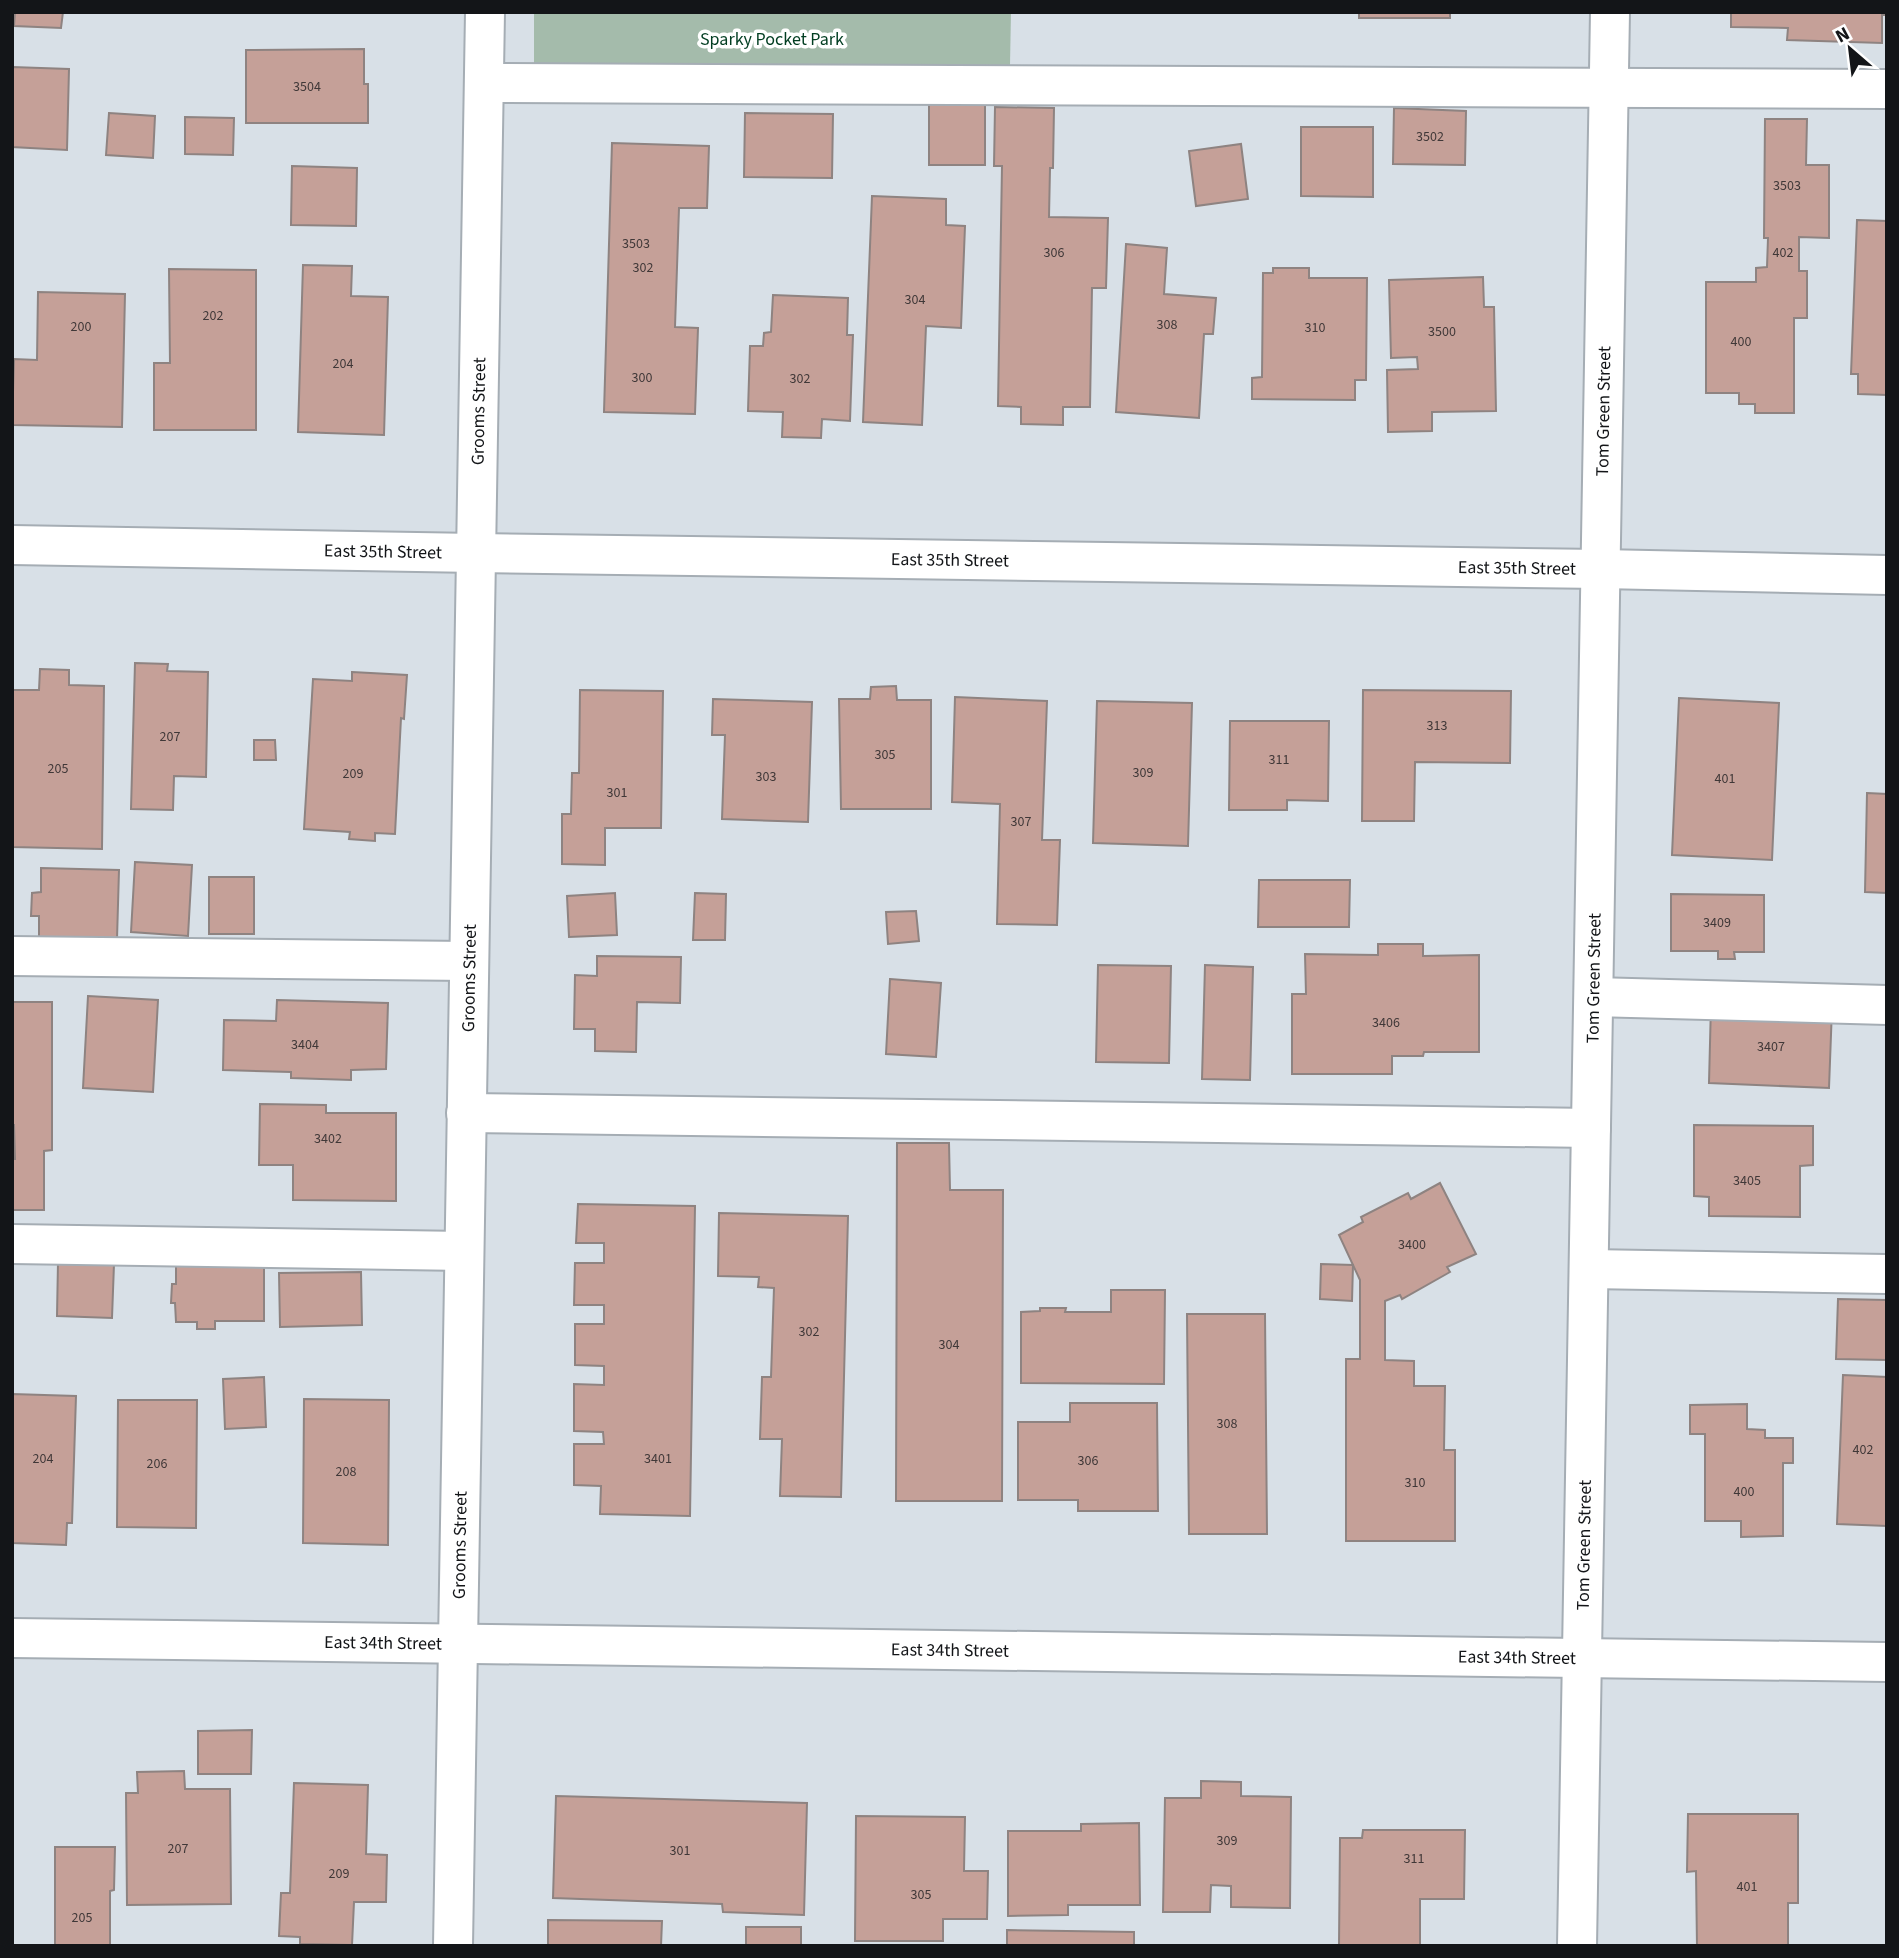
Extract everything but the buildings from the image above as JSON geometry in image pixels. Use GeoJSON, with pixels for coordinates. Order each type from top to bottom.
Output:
{"type":"FeatureCollection","features":[{"type":"Feature","properties":{"kind":"street","name":"Grooms Street"},"geometry":{"type":"LineString","coordinates":[[453,1946],[485,12]]}},
{"type":"Feature","properties":{"kind":"street","name":"Tom Green Street"},"geometry":{"type":"LineString","coordinates":[[1577,1946],[1610,12]]}},
{"type":"Feature","properties":{"kind":"street"},"geometry":{"type":"LineString","coordinates":[[484,83],[1887,89]]}},
{"type":"Feature","properties":{"kind":"street","name":"East 35th Street"},"geometry":{"type":"LineString","coordinates":[[12,545],[1887,575]]}},
{"type":"Feature","properties":{"kind":"street"},"geometry":{"type":"LineString","coordinates":[[12,956],[468,961]]}},
{"type":"Feature","properties":{"kind":"street"},"geometry":{"type":"LineString","coordinates":[[1594,997],[1887,1004]]}},
{"type":"Feature","properties":{"kind":"street"},"geometry":{"type":"LineString","coordinates":[[466,1114],[1591,1128]]}},
{"type":"Feature","properties":{"kind":"street"},"geometry":{"type":"LineString","coordinates":[[12,1244],[464,1251]]}},
{"type":"Feature","properties":{"kind":"street"},"geometry":{"type":"LineString","coordinates":[[1588,1269],[1887,1274]]}},
{"type":"Feature","properties":{"kind":"street","name":"East 34th Street"},"geometry":{"type":"LineString","coordinates":[[12,1638],[1887,1662]]}},
{"type":"Feature","properties":{"kind":"green space","name":"Sparky Pocket Park"},"geometry":{"type":"Polygon","coordinates":[[[534,12],[1011,12],[1010,65],[534,65],[534,12]]]}}]}
